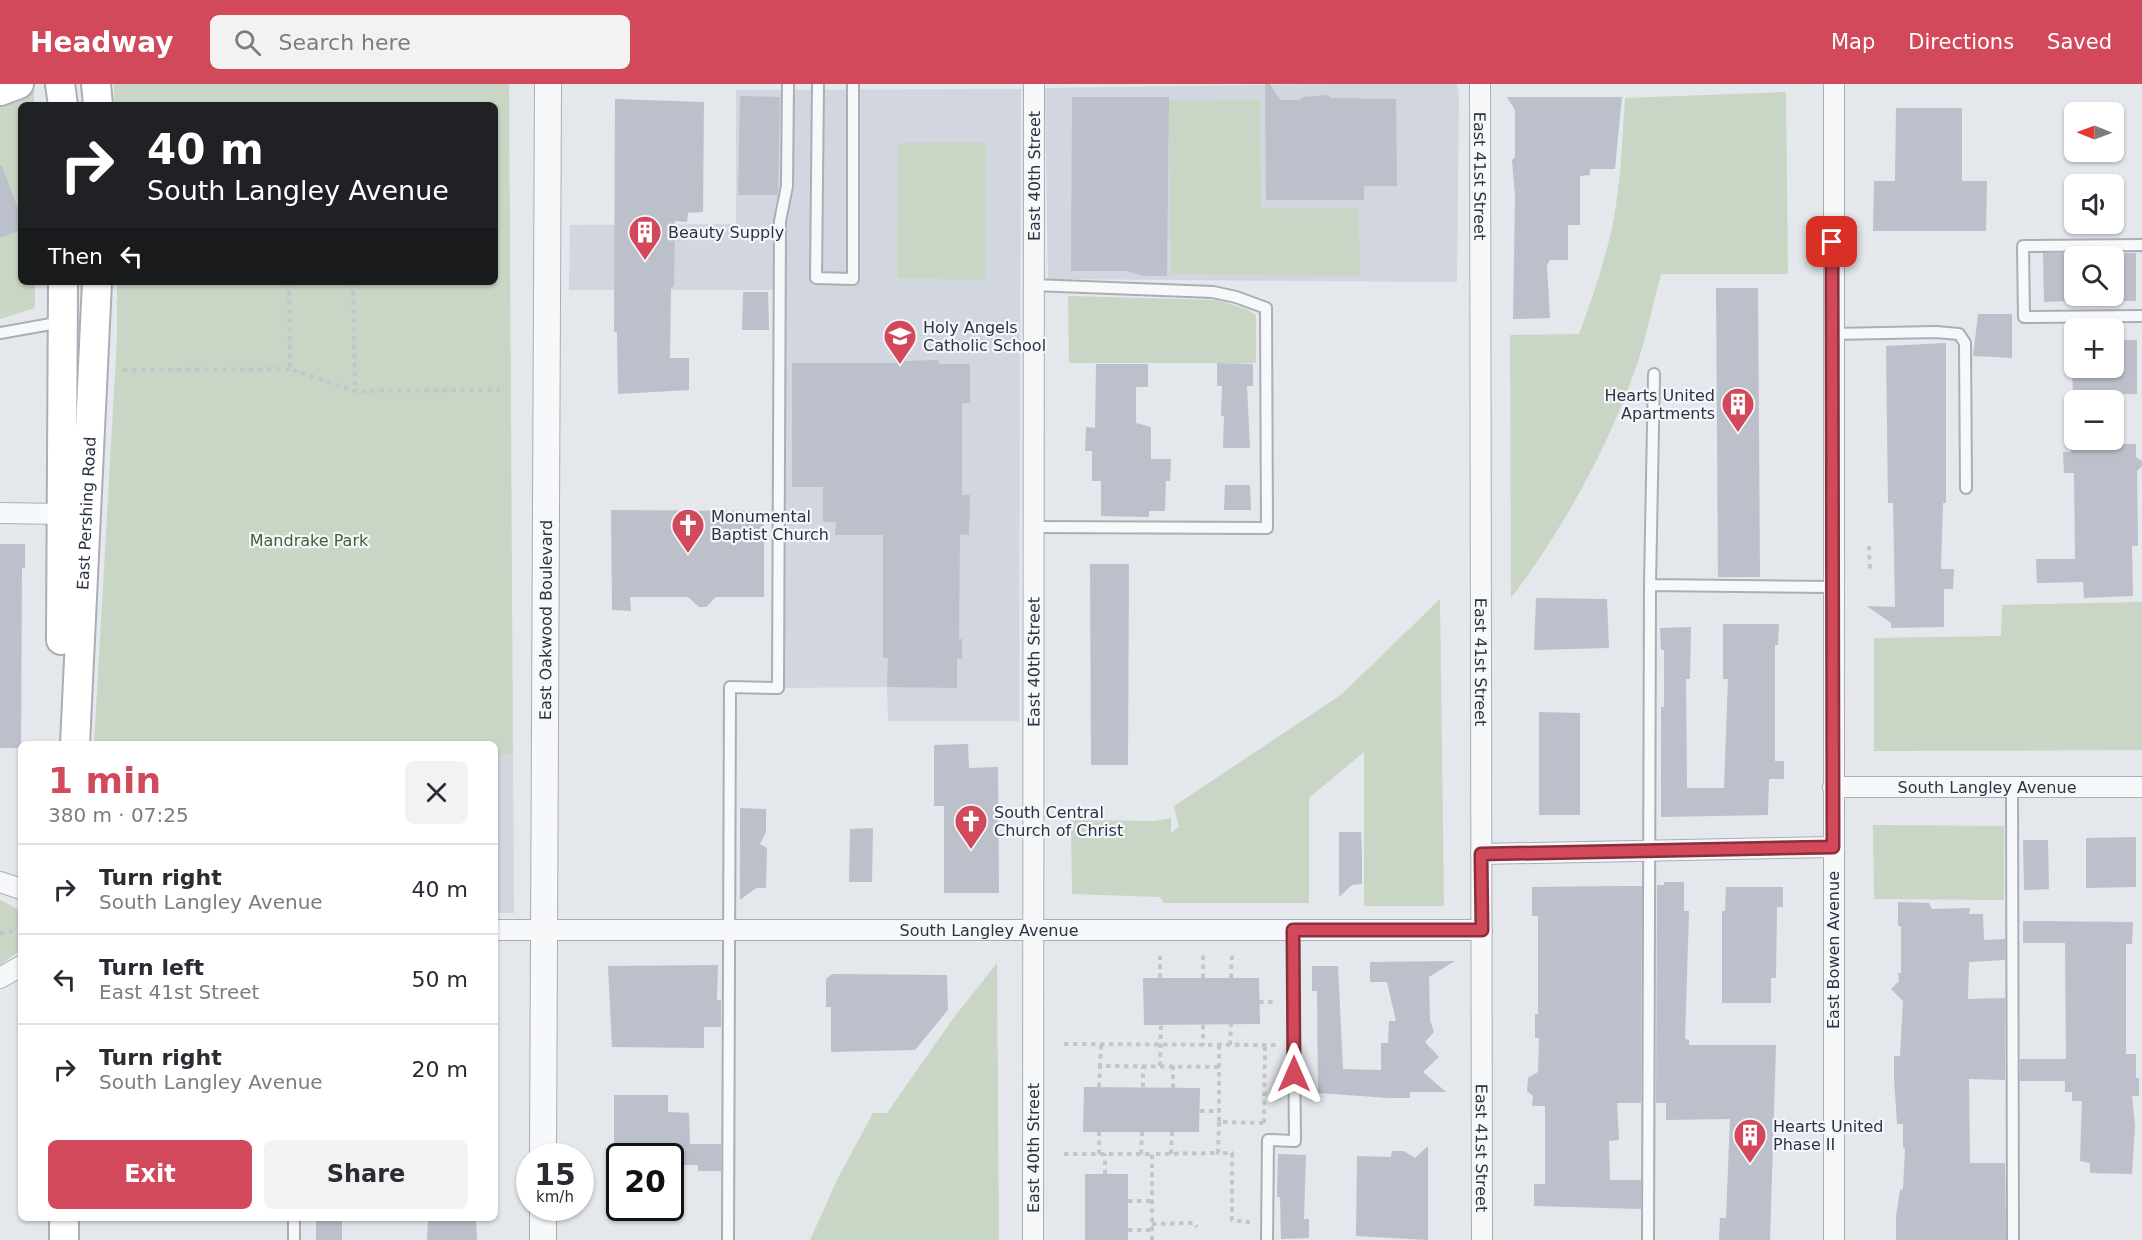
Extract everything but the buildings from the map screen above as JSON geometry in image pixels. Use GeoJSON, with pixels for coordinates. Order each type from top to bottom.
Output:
{"type":"FeatureCollection","features":[{"type":"Feature","properties":{"kind":"main road"},"geometry":{"type":"LineString","coordinates":[[0,91],[19,84]]}},
{"type":"Feature","properties":{"kind":"main road"},"geometry":{"type":"LineString","coordinates":[[60,84],[63,102]]}},
{"type":"Feature","properties":{"kind":"main road"},"geometry":{"type":"LineString","coordinates":[[96,84],[98,102]]}},
{"type":"Feature","properties":{"kind":"main road","name":"East Pershing Road"},"geometry":{"type":"LineString","coordinates":[[60,741],[63,285]]}},
{"type":"Feature","properties":{"kind":"main road","name":"East Pershing Road"},"geometry":{"type":"LineString","coordinates":[[75,741],[98,285]]}},
{"type":"Feature","properties":{"kind":"main road"},"geometry":{"type":"LineString","coordinates":[[63,373],[95,374]]}},
{"type":"Feature","properties":{"kind":"main road"},"geometry":{"type":"LineString","coordinates":[[64,1221],[64,1240]]}},
{"type":"Feature","properties":{"kind":"street","name":"East Oakwood Boulevard"},"geometry":{"type":"LineString","coordinates":[[543,1143],[548,84]]}},
{"type":"Feature","properties":{"kind":"street","name":"East 40th Street"},"geometry":{"type":"LineString","coordinates":[[1033,1240],[1032,285],[1034,84]]}},
{"type":"Feature","properties":{"kind":"street","name":"East 41st Street"},"geometry":{"type":"LineString","coordinates":[[1480,84],[1482,1240]]}},
{"type":"Feature","properties":{"kind":"street","name":"East Bowen Avenue"},"geometry":{"type":"LineString","coordinates":[[1834,84],[1834,1240]]}},
{"type":"Feature","properties":{"kind":"street"},"geometry":{"type":"LineString","coordinates":[[0,513],[62,514]]}},
{"type":"Feature","properties":{"kind":"street","name":"South Langley Avenue"},"geometry":{"type":"LineString","coordinates":[[1833,787],[2142,787]]}},
{"type":"Feature","properties":{"kind":"street"},"geometry":{"type":"LineString","coordinates":[[1481,854],[1833,847]]}},
{"type":"Feature","properties":{"kind":"street"},"geometry":{"type":"LineString","coordinates":[[0,882],[18,888]]}},
{"type":"Feature","properties":{"kind":"street","name":"South Langley Avenue"},"geometry":{"type":"LineString","coordinates":[[498,930],[1482,930]]}},
{"type":"Feature","properties":{"kind":"street"},"geometry":{"type":"LineString","coordinates":[[0,978],[18,968]]}},
{"type":"Feature","properties":{"kind":"street"},"geometry":{"type":"LineString","coordinates":[[543,1221],[543,1240]]}},
{"type":"Feature","properties":{"kind":"lane"},"geometry":{"type":"LineString","coordinates":[[729,1240],[730,687],[778,688],[780,221],[787,186],[788,84]]}},
{"type":"Feature","properties":{"kind":"lane"},"geometry":{"type":"LineString","coordinates":[[818,84],[816,278],[853,279],[853,84]]}},
{"type":"Feature","properties":{"kind":"lane"},"geometry":{"type":"LineString","coordinates":[[2142,245],[2023,246],[2025,317],[2142,316]]}},
{"type":"Feature","properties":{"kind":"lane"},"geometry":{"type":"LineString","coordinates":[[1032,285],[1213,292],[1236,297],[1266,308],[1266,528],[1033,527]]}},
{"type":"Feature","properties":{"kind":"lane"},"geometry":{"type":"LineString","coordinates":[[0,333],[63,322]]}},
{"type":"Feature","properties":{"kind":"lane"},"geometry":{"type":"LineString","coordinates":[[1833,334],[1936,332],[1959,334],[1965,343],[1966,488]]}},
{"type":"Feature","properties":{"kind":"lane"},"geometry":{"type":"LineString","coordinates":[[1648,1240],[1650,585],[1654,374]]}},
{"type":"Feature","properties":{"kind":"lane"},"geometry":{"type":"LineString","coordinates":[[1650,585],[1833,588]]}},
{"type":"Feature","properties":{"kind":"lane"},"geometry":{"type":"LineString","coordinates":[[2012,787],[2013,1240]]}},
{"type":"Feature","properties":{"kind":"lane"},"geometry":{"type":"LineString","coordinates":[[1267,1240],[1268,1140],[1294,1140],[1293,930]]}},
{"type":"Feature","properties":{"kind":"lane"},"geometry":{"type":"LineString","coordinates":[[294,1221],[294,1240]]}},
{"type":"Feature","properties":{"kind":"path"},"geometry":{"type":"LineString","coordinates":[[289,285],[290,369]]}},
{"type":"Feature","properties":{"kind":"path"},"geometry":{"type":"LineString","coordinates":[[353,285],[355,391]]}},
{"type":"Feature","properties":{"kind":"path"},"geometry":{"type":"LineString","coordinates":[[123,370],[290,369],[355,391],[500,390]]}},
{"type":"Feature","properties":{"kind":"path"},"geometry":{"type":"LineString","coordinates":[[1869,546],[1870,571]]}},
{"type":"Feature","properties":{"kind":"path"},"geometry":{"type":"LineString","coordinates":[[0,933],[18,930]]}},
{"type":"Feature","properties":{"kind":"path"},"geometry":{"type":"LineString","coordinates":[[1160,954],[1160,978]]}},
{"type":"Feature","properties":{"kind":"path"},"geometry":{"type":"LineString","coordinates":[[1203,954],[1203,978]]}},
{"type":"Feature","properties":{"kind":"path"},"geometry":{"type":"LineString","coordinates":[[1231,978],[1232,954]]}},
{"type":"Feature","properties":{"kind":"path"},"geometry":{"type":"LineString","coordinates":[[1276,990],[1276,1012]]}},
{"type":"Feature","properties":{"kind":"path"},"geometry":{"type":"LineString","coordinates":[[1259,1002],[1276,1002]]}},
{"type":"Feature","properties":{"kind":"path"},"geometry":{"type":"LineString","coordinates":[[1203,1024],[1203,1045]]}},
{"type":"Feature","properties":{"kind":"path"},"geometry":{"type":"LineString","coordinates":[[1230,1045],[1231,1024]]}},
{"type":"Feature","properties":{"kind":"path"},"geometry":{"type":"LineString","coordinates":[[1160,1066],[1161,1025]]}},
{"type":"Feature","properties":{"kind":"path"},"geometry":{"type":"LineString","coordinates":[[1064,1044],[1276,1045],[1276,1034]]}},
{"type":"Feature","properties":{"kind":"path"},"geometry":{"type":"LineString","coordinates":[[1099,1087],[1101,1044]]}},
{"type":"Feature","properties":{"kind":"path"},"geometry":{"type":"LineString","coordinates":[[1218,1153],[1219,1045]]}},
{"type":"Feature","properties":{"kind":"path"},"geometry":{"type":"LineString","coordinates":[[1264,1123],[1265,1045]]}},
{"type":"Feature","properties":{"kind":"path"},"geometry":{"type":"LineString","coordinates":[[1100,1066],[1220,1066]]}},
{"type":"Feature","properties":{"kind":"path"},"geometry":{"type":"LineString","coordinates":[[1143,1066],[1143,1087]]}},
{"type":"Feature","properties":{"kind":"path"},"geometry":{"type":"LineString","coordinates":[[1173,1066],[1173,1088]]}},
{"type":"Feature","properties":{"kind":"path"},"geometry":{"type":"LineString","coordinates":[[1200,1111],[1220,1112]]}},
{"type":"Feature","properties":{"kind":"path"},"geometry":{"type":"LineString","coordinates":[[1219,1122],[1294,1122]]}},
{"type":"Feature","properties":{"kind":"path"},"geometry":{"type":"LineString","coordinates":[[1099,1131],[1099,1154]]}},
{"type":"Feature","properties":{"kind":"path"},"geometry":{"type":"LineString","coordinates":[[1141,1154],[1142,1132]]}},
{"type":"Feature","properties":{"kind":"path"},"geometry":{"type":"LineString","coordinates":[[1172,1132],[1172,1154]]}},
{"type":"Feature","properties":{"kind":"path"},"geometry":{"type":"LineString","coordinates":[[1064,1154],[1232,1153],[1232,1220],[1248,1222],[1248,1231]]}},
{"type":"Feature","properties":{"kind":"path"},"geometry":{"type":"LineString","coordinates":[[1105,1174],[1106,1154]]}},
{"type":"Feature","properties":{"kind":"path"},"geometry":{"type":"LineString","coordinates":[[1152,1154],[1152,1240]]}},
{"type":"Feature","properties":{"kind":"path"},"geometry":{"type":"LineString","coordinates":[[1128,1201],[1152,1201]]}},
{"type":"Feature","properties":{"kind":"path"},"geometry":{"type":"LineString","coordinates":[[1152,1224],[1194,1223],[1197,1227]]}},
{"type":"Feature","properties":{"kind":"path"},"geometry":{"type":"LineString","coordinates":[[1128,1230],[1152,1230]]}},
{"type":"Feature","properties":{"kind":"shaded area"},"geometry":{"type":"Polygon","coordinates":[[[1457,84],[1459,95],[1457,282],[1048,279],[1045,88],[1457,84]]]}},
{"type":"Feature","properties":{"kind":"shaded area","name":"Holy Angels Catholic School"},"geometry":{"type":"Polygon","coordinates":[[[1021,89],[1019,721],[888,721],[887,687],[778,688],[780,290],[569,290],[570,225],[736,224],[736,90],[1021,89]]]}},
{"type":"Feature","properties":{"kind":"shaded area"},"geometry":{"type":"Polygon","coordinates":[[[498,754],[513,754],[514,913],[498,913],[498,754]]]}},
{"type":"Feature","properties":{"kind":"green space"},"geometry":{"type":"Polygon","coordinates":[[[27,84],[34,84],[34,102],[18,102],[18,285],[35,285],[35,308],[0,319],[0,94],[27,84]]]}},
{"type":"Feature","properties":{"kind":"green space","name":"Mandrake Park"},"geometry":{"type":"Polygon","coordinates":[[[114,84],[509,84],[513,754],[498,754],[498,741],[94,741],[117,339],[117,285],[498,285],[498,102],[114,102],[114,84]]]}},
{"type":"Feature","properties":{"kind":"green space"},"geometry":{"type":"Polygon","coordinates":[[[1786,92],[1788,274],[1661,274],[1638,361],[1605,443],[1577,498],[1545,550],[1511,598],[1510,335],[1579,334],[1612,228],[1619,179],[1625,98],[1786,92]]]}},
{"type":"Feature","properties":{"kind":"green space"},"geometry":{"type":"Polygon","coordinates":[[[1260,100],[1261,208],[1358,209],[1361,276],[1171,274],[1169,101],[1260,100]]]}},
{"type":"Feature","properties":{"kind":"green space"},"geometry":{"type":"Polygon","coordinates":[[[986,142],[985,280],[897,278],[898,143],[986,142]]]}},
{"type":"Feature","properties":{"kind":"green space"},"geometry":{"type":"Polygon","coordinates":[[[1068,296],[1217,300],[1246,309],[1256,315],[1256,363],[1069,363],[1068,296]]]}},
{"type":"Feature","properties":{"kind":"green space"},"geometry":{"type":"Polygon","coordinates":[[[1440,599],[1444,906],[1364,906],[1364,752],[1309,798],[1309,903],[1164,903],[1160,897],[1072,894],[1071,820],[1154,821],[1171,818],[1171,833],[1179,827],[1174,806],[1342,694],[1440,599]]]}},
{"type":"Feature","properties":{"kind":"green space"},"geometry":{"type":"Polygon","coordinates":[[[2142,602],[2142,750],[1874,751],[1874,638],[2001,636],[2002,605],[2142,602]]]}},
{"type":"Feature","properties":{"kind":"green space"},"geometry":{"type":"Polygon","coordinates":[[[1873,825],[2004,826],[2004,900],[1874,899],[1873,825]]]}},
{"type":"Feature","properties":{"kind":"green space"},"geometry":{"type":"Polygon","coordinates":[[[0,900],[18,909],[18,952],[0,965],[0,900]]]}},
{"type":"Feature","properties":{"kind":"green space"},"geometry":{"type":"Polygon","coordinates":[[[997,963],[999,1240],[810,1240],[838,1178],[873,1113],[887,1113],[952,1020],[997,963]]]}},
{"type":"Feature","properties":{"kind":"place","name":"Beauty Supply"},"geometry":{"type":"Point","coordinates":[645,261]}},
{"type":"Feature","properties":{"kind":"place","name":"Holy Angels Catholic School"},"geometry":{"type":"Point","coordinates":[900,365]}},
{"type":"Feature","properties":{"kind":"place","name":"Hearts United Apartments"},"geometry":{"type":"Point","coordinates":[1738,433]}},
{"type":"Feature","properties":{"kind":"place","name":"Monumental Baptist Church"},"geometry":{"type":"Point","coordinates":[688,554]}},
{"type":"Feature","properties":{"kind":"place","name":"South Central Church of Christ"},"geometry":{"type":"Point","coordinates":[971,850]}},
{"type":"Feature","properties":{"kind":"place","name":"Hearts United Phase II"},"geometry":{"type":"Point","coordinates":[1750,1164]}},
{"type":"Feature","properties":{"kind":"route"},"geometry":{"type":"LineString","coordinates":[[1294,1074],[1293,930],[1482,930],[1481,854],[1833,847],[1832,242]]}}]}
